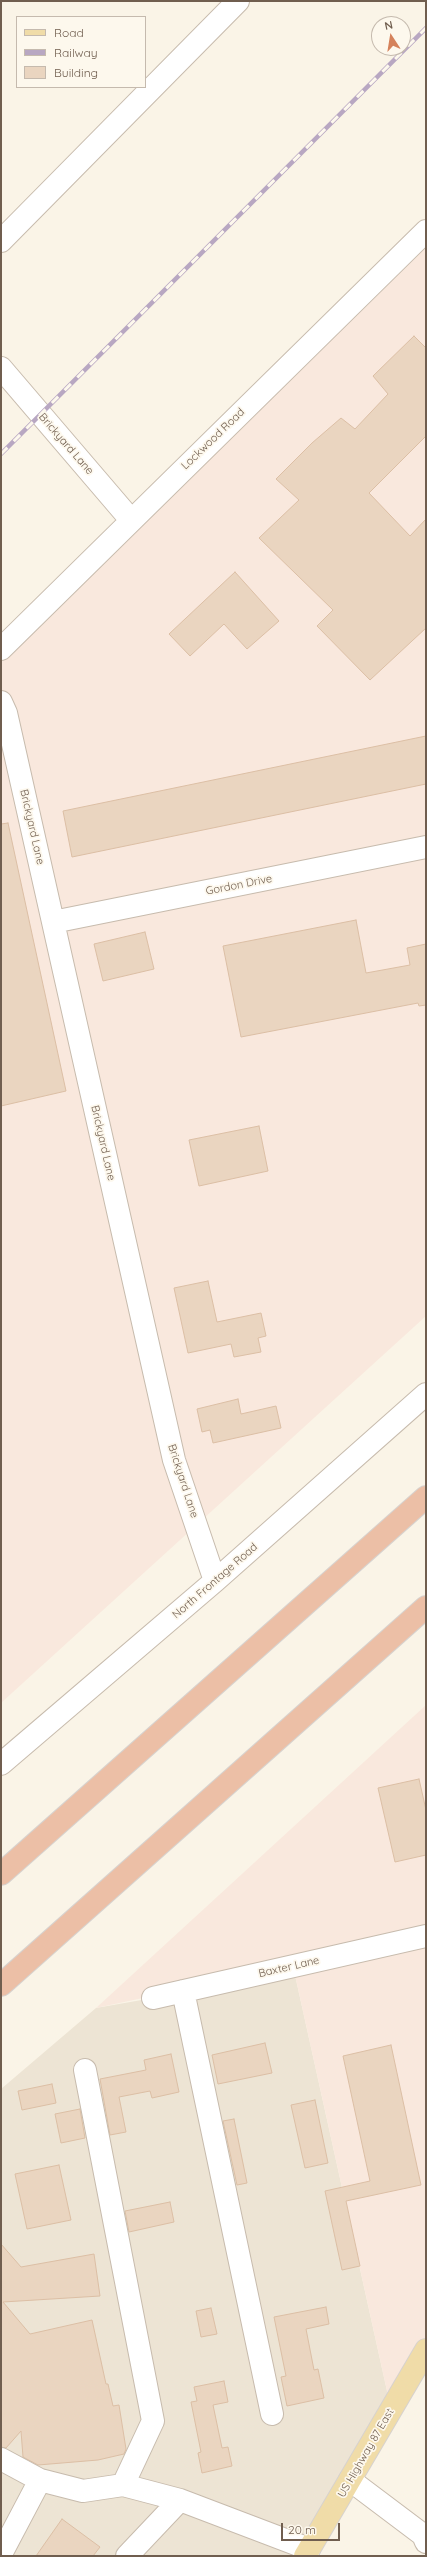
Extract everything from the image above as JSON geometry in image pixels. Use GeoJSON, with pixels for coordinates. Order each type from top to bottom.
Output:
{"type":"FeatureCollection","features":[{"type":"Feature","properties":{"kind":"highway"},"geometry":{"type":"LineString","coordinates":[[1,1874],[426,1497]]}},
{"type":"Feature","properties":{"kind":"highway"},"geometry":{"type":"LineString","coordinates":[[1,1985],[426,1607]]}},
{"type":"Feature","properties":{"kind":"highway"},"geometry":{"type":"LineString","coordinates":[[1,1991],[48,1944]]}},
{"type":"Feature","properties":{"kind":"main road","name":"US Highway 87 East"},"geometry":{"type":"LineString","coordinates":[[307,2553],[426,2350]]}},
{"type":"Feature","properties":{"kind":"street"},"geometry":{"type":"LineString","coordinates":[[1,241],[238,1]]}},
{"type":"Feature","properties":{"kind":"street","name":"Lockwood Road"},"geometry":{"type":"LineString","coordinates":[[1,649],[426,231]]}},
{"type":"Feature","properties":{"kind":"street","name":"Brickyard Lane"},"geometry":{"type":"LineString","coordinates":[[1,368],[131,520]]}},
{"type":"Feature","properties":{"kind":"street","name":"Brickyard Lane"},"geometry":{"type":"LineString","coordinates":[[1,702],[6,713],[174,1460],[215,1581]]}},
{"type":"Feature","properties":{"kind":"street","name":"Gordon Drive"},"geometry":{"type":"LineString","coordinates":[[53,922],[426,847]]}},
{"type":"Feature","properties":{"kind":"street","name":"North Frontage Road"},"geometry":{"type":"LineString","coordinates":[[1,1764],[215,1581],[426,1394]]}},
{"type":"Feature","properties":{"kind":"street"},"geometry":{"type":"LineString","coordinates":[[417,1938],[426,1925]]}},
{"type":"Feature","properties":{"kind":"street","name":"Baxter Lane"},"geometry":{"type":"LineString","coordinates":[[153,1998],[417,1938]]}},
{"type":"Feature","properties":{"kind":"street"},"geometry":{"type":"LineString","coordinates":[[183,1991],[272,2414]]}},
{"type":"Feature","properties":{"kind":"street"},"geometry":{"type":"LineString","coordinates":[[85,2070],[153,2421],[123,2485]]}},
{"type":"Feature","properties":{"kind":"street"},"geometry":{"type":"LineString","coordinates":[[1,2459],[40,2480],[83,2491],[123,2485],[180,2500],[307,2553]]}},
{"type":"Feature","properties":{"kind":"street"},"geometry":{"type":"LineString","coordinates":[[1,2554],[40,2480]]}},
{"type":"Feature","properties":{"kind":"street"},"geometry":{"type":"LineString","coordinates":[[350,2480],[425,2537]]}},
{"type":"Feature","properties":{"kind":"street"},"geometry":{"type":"LineString","coordinates":[[127,2556],[180,2500]]}},
{"type":"Feature","properties":{"kind":"shaded area"},"geometry":{"type":"Polygon","coordinates":[[[426,231],[426,1316],[1,1703],[1,650],[426,231]]]}},
{"type":"Feature","properties":{"kind":"shaded area"},"geometry":{"type":"Polygon","coordinates":[[[426,1705],[426,2349],[391,2409],[293,1966],[96,2008],[426,1705]]]}},
{"type":"Feature","properties":{"kind":"shaded area"},"geometry":{"type":"Polygon","coordinates":[[[293,1966],[391,2409],[305,2556],[1,2556],[1,2089],[96,2008],[153,1998],[293,1966]]]}},
{"type":"Feature","properties":{"kind":"building"},"geometry":{"type":"Polygon","coordinates":[[[414,336],[426,348],[426,436],[369,493],[410,536],[426,519],[426,628],[370,680],[317,626],[333,610],[259,538],[299,500],[276,479],[312,443],[341,418],[355,429],[388,394],[373,376],[414,336]]]}},
{"type":"Feature","properties":{"kind":"building"},"geometry":{"type":"Polygon","coordinates":[[[235,572],[279,621],[247,649],[224,624],[190,656],[169,634],[235,572]]]}},
{"type":"Feature","properties":{"kind":"building"},"geometry":{"type":"Polygon","coordinates":[[[426,736],[426,784],[72,857],[63,811],[426,736]]]}},
{"type":"Feature","properties":{"kind":"building"},"geometry":{"type":"Polygon","coordinates":[[[8,823],[66,1091],[1,1106],[1,824],[8,823]]]}},
{"type":"Feature","properties":{"kind":"building"},"geometry":{"type":"Polygon","coordinates":[[[356,920],[366,973],[410,965],[407,948],[426,944],[426,1005],[419,1006],[418,1003],[241,1037],[223,946],[356,920]]]}},
{"type":"Feature","properties":{"kind":"building"},"geometry":{"type":"Polygon","coordinates":[[[145,932],[154,969],[103,981],[94,944],[145,932]]]}},
{"type":"Feature","properties":{"kind":"building"},"geometry":{"type":"Polygon","coordinates":[[[259,1126],[268,1171],[199,1186],[189,1140],[259,1126]]]}},
{"type":"Feature","properties":{"kind":"building"},"geometry":{"type":"Polygon","coordinates":[[[208,1281],[217,1322],[261,1313],[266,1336],[258,1338],[261,1352],[234,1357],[231,1344],[188,1353],[174,1288],[208,1281]]]}},
{"type":"Feature","properties":{"kind":"building"},"geometry":{"type":"Polygon","coordinates":[[[238,1399],[241,1414],[276,1406],[281,1428],[213,1443],[210,1430],[202,1432],[197,1409],[238,1399]]]}},
{"type":"Feature","properties":{"kind":"building"},"geometry":{"type":"Polygon","coordinates":[[[419,1779],[426,1810],[426,1855],[395,1862],[378,1788],[419,1779]]]}},
{"type":"Feature","properties":{"kind":"building"},"geometry":{"type":"Polygon","coordinates":[[[265,2043],[272,2073],[218,2084],[212,2055],[265,2043]]]}},
{"type":"Feature","properties":{"kind":"building"},"geometry":{"type":"Polygon","coordinates":[[[391,2045],[421,2185],[346,2201],[360,2266],[342,2270],[325,2191],[370,2181],[343,2056],[391,2045]]]}},
{"type":"Feature","properties":{"kind":"building"},"geometry":{"type":"Polygon","coordinates":[[[171,2054],[179,2092],[152,2098],[150,2091],[119,2097],[126,2132],[110,2135],[100,2079],[146,2070],[144,2060],[171,2054]]]}},
{"type":"Feature","properties":{"kind":"building"},"geometry":{"type":"Polygon","coordinates":[[[52,2084],[56,2103],[22,2110],[18,2091],[52,2084]]]}},
{"type":"Feature","properties":{"kind":"building"},"geometry":{"type":"Polygon","coordinates":[[[315,2100],[328,2163],[305,2168],[291,2105],[315,2100]]]}},
{"type":"Feature","properties":{"kind":"building"},"geometry":{"type":"Polygon","coordinates":[[[80,2109],[85,2138],[61,2143],[55,2114],[80,2109]]]}},
{"type":"Feature","properties":{"kind":"building"},"geometry":{"type":"Polygon","coordinates":[[[234,2119],[247,2183],[237,2185],[223,2121],[234,2119]]]}},
{"type":"Feature","properties":{"kind":"building"},"geometry":{"type":"Polygon","coordinates":[[[59,2165],[71,2220],[27,2229],[15,2174],[59,2165]]]}},
{"type":"Feature","properties":{"kind":"building"},"geometry":{"type":"Polygon","coordinates":[[[170,2202],[174,2222],[129,2232],[125,2211],[170,2202]]]}},
{"type":"Feature","properties":{"kind":"building"},"geometry":{"type":"Polygon","coordinates":[[[1,2244],[21,2267],[94,2254],[100,2296],[3,2302],[30,2334],[92,2320],[106,2384],[108,2384],[113,2406],[119,2405],[126,2449],[124,2454],[98,2460],[38,2465],[23,2457],[21,2431],[6,2448],[1,2447],[1,2244]]]}},
{"type":"Feature","properties":{"kind":"building"},"geometry":{"type":"Polygon","coordinates":[[[326,2307],[329,2324],[306,2329],[314,2370],[318,2369],[324,2398],[287,2406],[281,2377],[286,2376],[274,2317],[326,2307]]]}},
{"type":"Feature","properties":{"kind":"building"},"geometry":{"type":"Polygon","coordinates":[[[211,2308],[217,2334],[201,2337],[196,2311],[211,2308]]]}},
{"type":"Feature","properties":{"kind":"building"},"geometry":{"type":"Polygon","coordinates":[[[224,2381],[228,2402],[213,2405],[222,2448],[228,2447],[232,2466],[202,2473],[198,2453],[201,2452],[191,2402],[197,2401],[194,2387],[224,2381]]]}},
{"type":"Feature","properties":{"kind":"building"},"geometry":{"type":"Polygon","coordinates":[[[62,2519],[100,2547],[93,2556],[36,2556],[62,2519]]]}},
{"type":"Feature","properties":{"kind":"railway"},"geometry":{"type":"LineString","coordinates":[[1,454],[426,28]]}}]}
